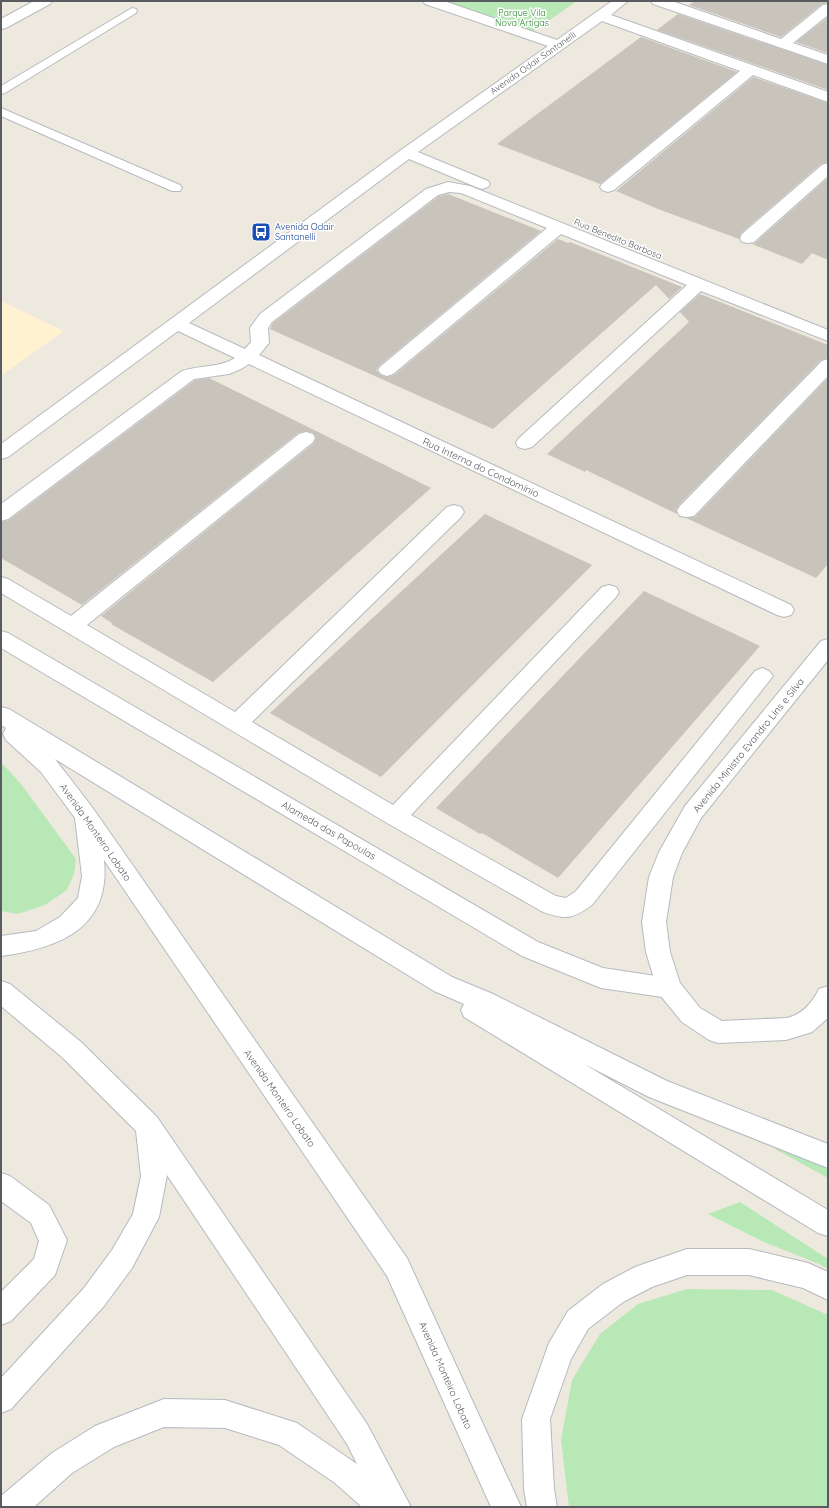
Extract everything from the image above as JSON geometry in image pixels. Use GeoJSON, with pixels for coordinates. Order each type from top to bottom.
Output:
{"type":"FeatureCollection","features":[{"type":"Feature","properties":{"kind":"street"},"geometry":{"type":"LineString","coordinates":[[1,25],[45,1]]}},
{"type":"Feature","properties":{"kind":"street"},"geometry":{"type":"LineString","coordinates":[[430,1],[559,46]]}},
{"type":"Feature","properties":{"kind":"street","name":"Avenida Odair Santanelli"},"geometry":{"type":"LineString","coordinates":[[1,453],[178,324],[407,153],[621,1]]}},
{"type":"Feature","properties":{"kind":"street"},"geometry":{"type":"LineString","coordinates":[[658,1],[828,60]]}},
{"type":"Feature","properties":{"kind":"street"},"geometry":{"type":"LineString","coordinates":[[783,44],[828,8]]}},
{"type":"Feature","properties":{"kind":"street"},"geometry":{"type":"LineString","coordinates":[[601,16],[828,97]]}},
{"type":"Feature","properties":{"kind":"street"},"geometry":{"type":"LineString","coordinates":[[608,187],[751,69]]}},
{"type":"Feature","properties":{"kind":"street","name":"Rua Benedito Barbosa"},"geometry":{"type":"LineString","coordinates":[[407,153],[828,324]]}},
{"type":"Feature","properties":{"kind":"street"},"geometry":{"type":"LineString","coordinates":[[748,238],[828,168]]}},
{"type":"Feature","properties":{"kind":"street"},"geometry":{"type":"LineString","coordinates":[[1,514],[188,375],[197,371],[216,371],[230,368],[248,357],[260,343],[259,328],[266,318],[432,192],[448,187],[464,189],[828,336]]}},
{"type":"Feature","properties":{"kind":"street"},"geometry":{"type":"LineString","coordinates":[[387,370],[559,227]]}},
{"type":"Feature","properties":{"kind":"street"},"geometry":{"type":"LineString","coordinates":[[525,443],[700,284]]}},
{"type":"Feature","properties":{"kind":"street","name":"Rua Interna do Condomínio"},"geometry":{"type":"LineString","coordinates":[[178,324],[784,610]]}},
{"type":"Feature","properties":{"kind":"street"},"geometry":{"type":"LineString","coordinates":[[687,511],[828,365]]}},
{"type":"Feature","properties":{"kind":"street"},"geometry":{"type":"LineString","coordinates":[[73,626],[306,438]]}},
{"type":"Feature","properties":{"kind":"street"},"geometry":{"type":"LineString","coordinates":[[237,723],[454,512]]}},
{"type":"Feature","properties":{"kind":"street"},"geometry":{"type":"LineString","coordinates":[[1,584],[395,817],[551,905],[570,908],[584,898],[762,676]]}},
{"type":"Feature","properties":{"kind":"street"},"geometry":{"type":"LineString","coordinates":[[395,817],[609,592]]}},
{"type":"Feature","properties":{"kind":"street","name":"Alameda das Papoulas"},"geometry":{"type":"LineString","coordinates":[[1,638],[530,949],[601,978],[669,988]]}},
{"type":"Feature","properties":{"kind":"street","name":"Avenida Ministro Evandro Lins e Silva"},"geometry":{"type":"LineString","coordinates":[[828,646],[693,812],[671,852],[661,877],[654,922],[658,952],[669,988],[691,1015],[718,1032],[786,1029],[802,1025],[828,1022]]}},
{"type":"Feature","properties":{"kind":"street"},"geometry":{"type":"LineString","coordinates":[[1,715],[443,984],[484,1002],[658,1089],[828,1156]]}},
{"type":"Feature","properties":{"kind":"street","name":"Avenida Monteiro Lobato"},"geometry":{"type":"LineString","coordinates":[[1,723],[49,766],[84,813],[397,1267],[506,1507]]}},
{"type":"Feature","properties":{"kind":"street"},"geometry":{"type":"LineString","coordinates":[[1,946],[42,938],[66,925],[85,908],[93,885],[93,859],[84,813]]}},
{"type":"Feature","properties":{"kind":"street"},"geometry":{"type":"LineString","coordinates":[[443,984],[475,1012],[828,1224]]}},
{"type":"Feature","properties":{"kind":"street"},"geometry":{"type":"LineString","coordinates":[[1,991],[72,1050],[148,1125],[357,1434],[396,1507]]}},
{"type":"Feature","properties":{"kind":"street"},"geometry":{"type":"LineString","coordinates":[[802,1025],[823,1006],[828,996]]}},
{"type":"Feature","properties":{"kind":"street"},"geometry":{"type":"LineString","coordinates":[[1,1399],[94,1296],[122,1259],[146,1217],[154,1176],[148,1125]]}},
{"type":"Feature","properties":{"kind":"street"},"geometry":{"type":"LineString","coordinates":[[1,1185],[40,1214],[53,1240],[45,1266],[1,1312]]}},
{"type":"Feature","properties":{"kind":"street"},"geometry":{"type":"LineString","coordinates":[[542,1507],[539,1489],[536,1418],[559,1353],[578,1320],[613,1293],[645,1276],[687,1262],[749,1262],[808,1276],[828,1287]]}},
{"type":"Feature","properties":{"kind":"street"},"geometry":{"type":"LineString","coordinates":[[12,1507],[62,1463],[104,1436],[164,1413],[225,1414],[286,1433],[346,1473],[385,1507]]}},
{"type":"Feature","properties":{"kind":"lane"},"geometry":{"type":"LineString","coordinates":[[1,91],[132,11]]}},
{"type":"Feature","properties":{"kind":"lane"},"geometry":{"type":"LineString","coordinates":[[1,112],[176,188]]}},
{"type":"Feature","properties":{"kind":"shaded area"},"geometry":{"type":"Polygon","coordinates":[[[1,301],[64,331],[1,376],[1,301]]]}},
{"type":"Feature","properties":{"kind":"green space","name":"Parque Vila Nova Artigas"},"geometry":{"type":"Polygon","coordinates":[[[421,1],[577,1],[525,37],[421,1]]]}},
{"type":"Feature","properties":{"kind":"green space"},"geometry":{"type":"Polygon","coordinates":[[[1,762],[21,784],[76,859],[74,874],[67,890],[45,905],[18,914],[1,911],[1,762]]]}},
{"type":"Feature","properties":{"kind":"green space"},"geometry":{"type":"Polygon","coordinates":[[[774,1145],[828,1158],[828,1178],[775,1149],[774,1145]]]}},
{"type":"Feature","properties":{"kind":"green space"},"geometry":{"type":"Polygon","coordinates":[[[740,1202],[828,1259],[828,1269],[764,1242],[708,1214],[740,1202]]]}},
{"type":"Feature","properties":{"kind":"green space"},"geometry":{"type":"Polygon","coordinates":[[[687,1289],[772,1290],[828,1315],[828,1507],[569,1507],[561,1440],[572,1380],[600,1334],[638,1304],[687,1289]]]}},
{"type":"Feature","properties":{"kind":"building"},"geometry":{"type":"Polygon","coordinates":[[[695,1],[828,1],[828,3],[822,4],[781,37],[689,5],[695,1]]]}},
{"type":"Feature","properties":{"kind":"building"},"geometry":{"type":"Polygon","coordinates":[[[678,14],[828,65],[828,90],[657,30],[678,14]]]}},
{"type":"Feature","properties":{"kind":"building"},"geometry":{"type":"Polygon","coordinates":[[[828,17],[828,53],[796,42],[828,17]]]}},
{"type":"Feature","properties":{"kind":"building"},"geometry":{"type":"Polygon","coordinates":[[[641,37],[737,72],[600,184],[497,144],[641,37]]]}},
{"type":"Feature","properties":{"kind":"building"},"geometry":{"type":"Polygon","coordinates":[[[753,77],[828,103],[828,162],[821,164],[741,233],[739,239],[658,209],[616,191],[753,77]]]}},
{"type":"Feature","properties":{"kind":"building"},"geometry":{"type":"Polygon","coordinates":[[[828,178],[828,260],[812,253],[802,264],[752,244],[755,243],[828,178]]]}},
{"type":"Feature","properties":{"kind":"building"},"geometry":{"type":"Polygon","coordinates":[[[448,194],[541,231],[380,365],[376,370],[381,375],[387,377],[394,375],[558,239],[568,243],[570,242],[682,287],[669,299],[656,285],[493,429],[270,329],[273,323],[439,196],[448,194]]]}},
{"type":"Feature","properties":{"kind":"building"},"geometry":{"type":"Polygon","coordinates":[[[700,294],[828,345],[828,358],[821,360],[679,505],[676,510],[677,514],[586,470],[585,472],[547,454],[689,322],[680,312],[700,294]]]}},
{"type":"Feature","properties":{"kind":"building"},"geometry":{"type":"Polygon","coordinates":[[[209,378],[431,488],[213,682],[111,624],[112,623],[101,616],[314,443],[316,437],[313,433],[306,431],[298,433],[82,605],[1,558],[1,522],[9,520],[195,380],[209,378]]]}},
{"type":"Feature","properties":{"kind":"building"},"geometry":{"type":"Polygon","coordinates":[[[828,378],[828,564],[816,578],[686,518],[695,517],[828,378]]]}},
{"type":"Feature","properties":{"kind":"building"},"geometry":{"type":"Polygon","coordinates":[[[485,514],[592,565],[381,777],[270,713],[485,514]]]}},
{"type":"Feature","properties":{"kind":"building"},"geometry":{"type":"Polygon","coordinates":[[[644,591],[760,646],[558,878],[482,833],[480,834],[436,808],[644,591]]]}},
{"type":"Feature","properties":{"kind":"place","name":"Avenida Odair Santanelli"},"geometry":{"type":"Point","coordinates":[261,232]}}]}
